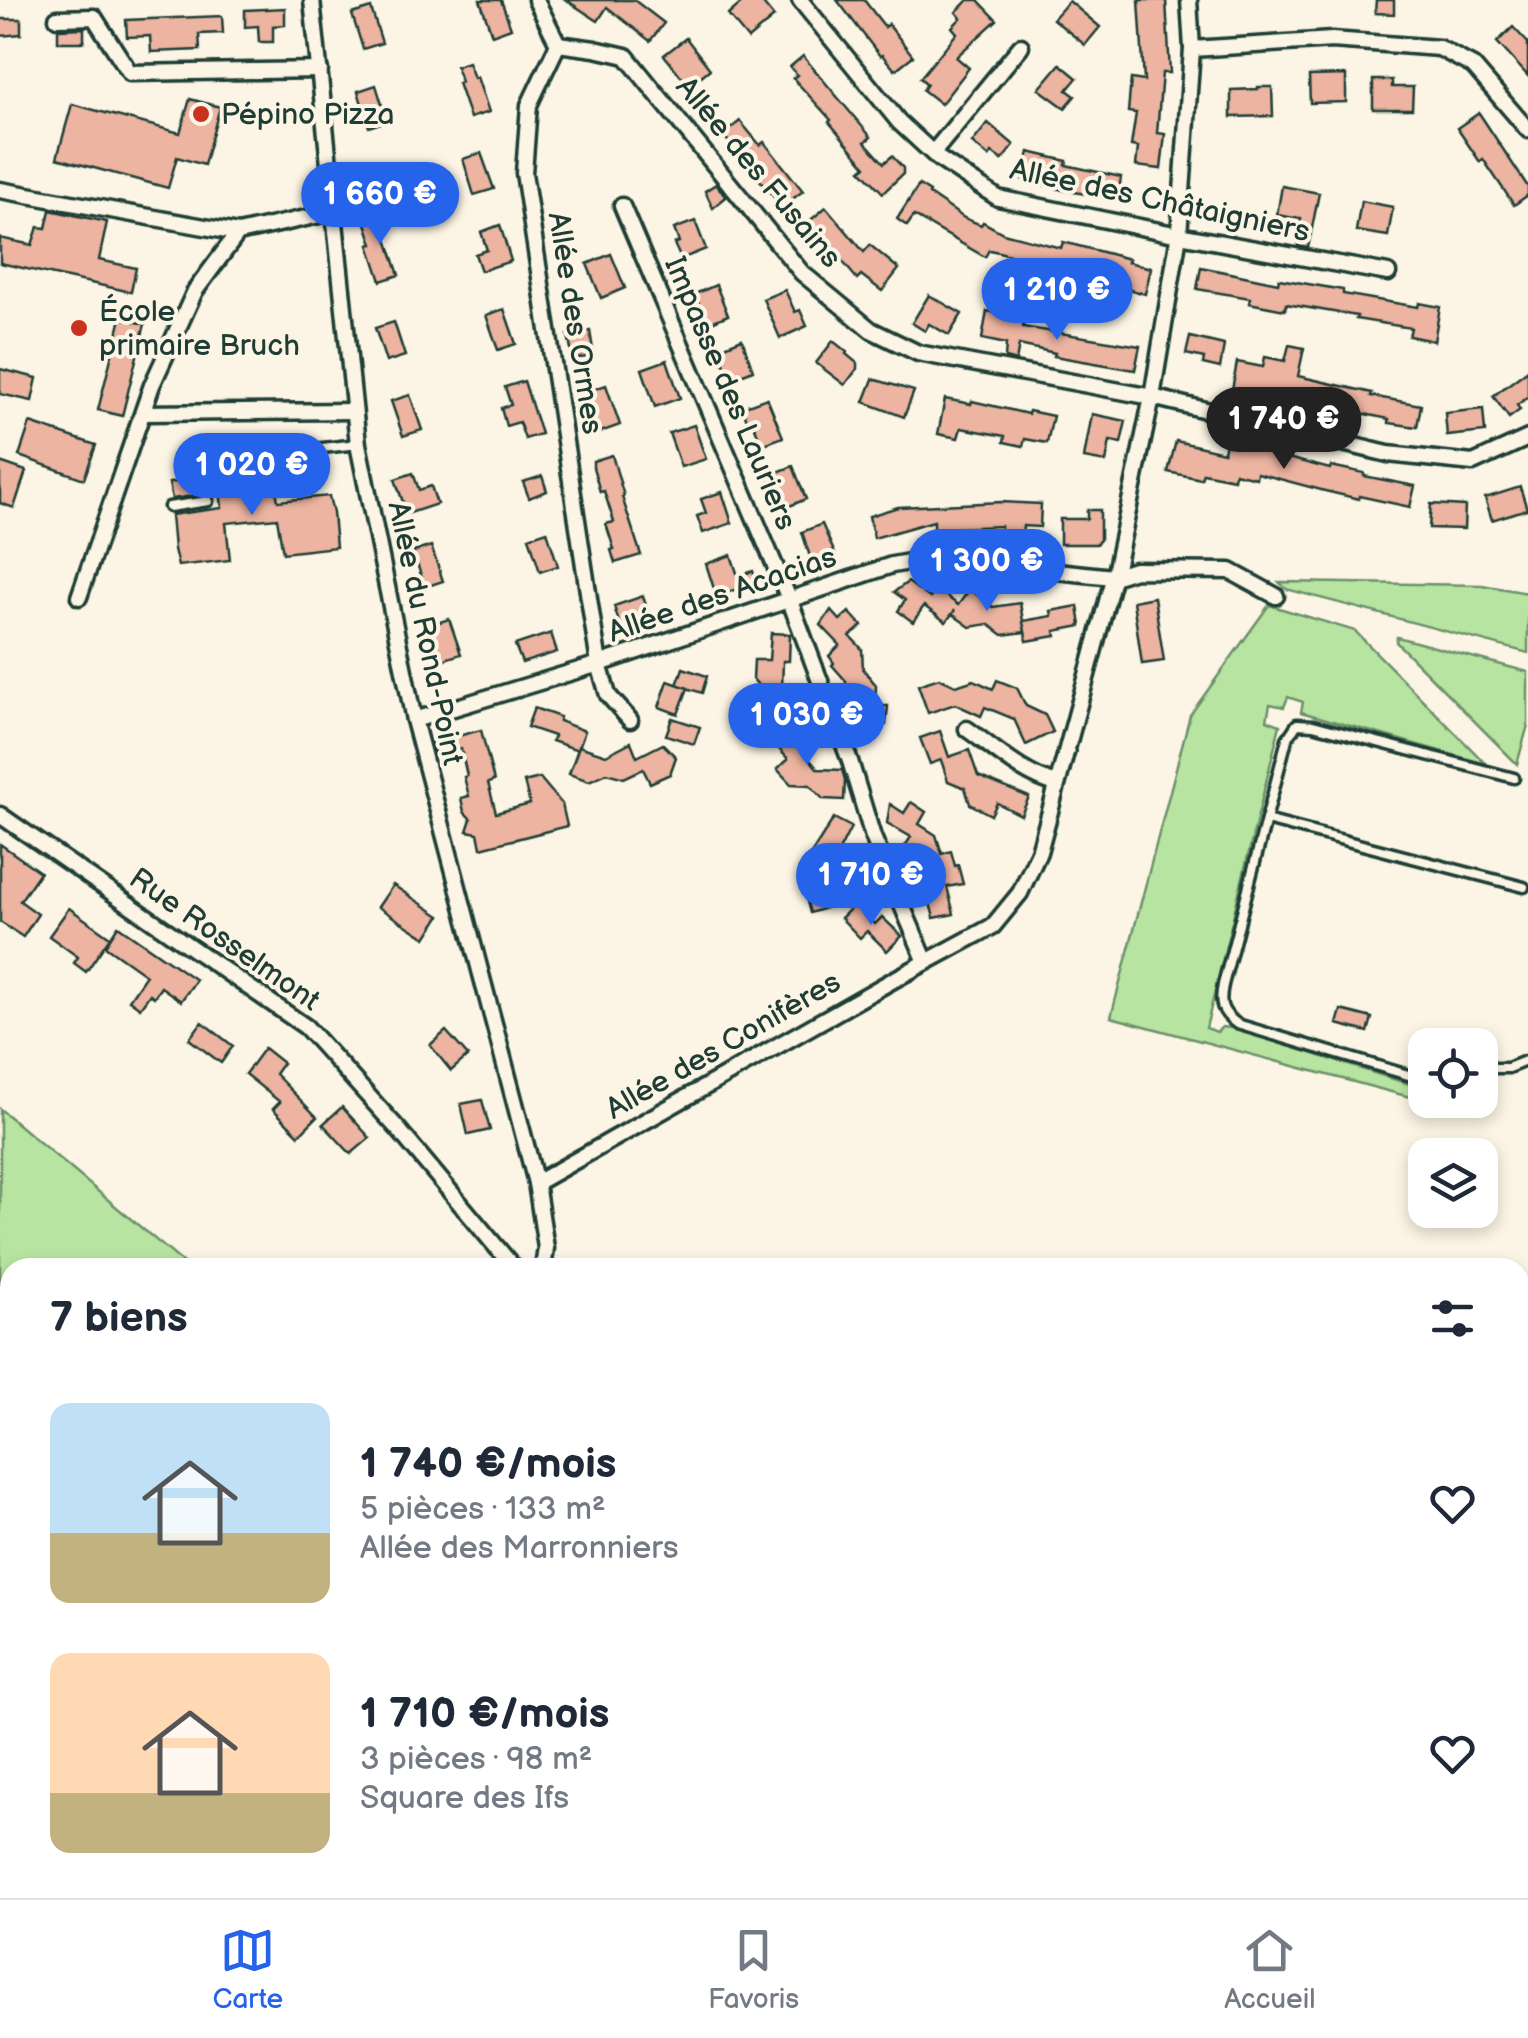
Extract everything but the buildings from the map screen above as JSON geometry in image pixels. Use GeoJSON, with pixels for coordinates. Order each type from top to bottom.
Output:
{"type":"FeatureCollection","features":[{"type":"Feature","properties":{"kind":"street","name":"Allée du Rond-Point"},"geometry":{"type":"LineString","coordinates":[[312,0],[358,444],[414,720],[536,1183],[544,1258]]}},
{"type":"Feature","properties":{"kind":"street"},"geometry":{"type":"LineString","coordinates":[[536,0],[558,44]]}},
{"type":"Feature","properties":{"kind":"street","name":"Allée des Châtaigniers"},"geometry":{"type":"LineString","coordinates":[[800,0],[899,122],[933,153],[998,198],[1179,236],[1388,273]]}},
{"type":"Feature","properties":{"kind":"street","name":"Allée des Conifères"},"geometry":{"type":"LineString","coordinates":[[536,1183],[993,926],[1020,893],[1039,852],[1058,784],[1113,577],[1152,397],[1179,236],[1192,48],[1189,0]]}},
{"type":"Feature","properties":{"kind":"street"},"geometry":{"type":"LineString","coordinates":[[57,18],[94,17],[130,73],[320,70]]}},
{"type":"Feature","properties":{"kind":"street"},"geometry":{"type":"LineString","coordinates":[[1192,48],[1332,40],[1439,48],[1473,66],[1528,130]]}},
{"type":"Feature","properties":{"kind":"street","name":"Allée des Fusains"},"geometry":{"type":"LineString","coordinates":[[558,44],[626,56],[802,273],[871,330],[918,353],[1152,397],[1388,454],[1473,463],[1528,438]]}},
{"type":"Feature","properties":{"kind":"street","name":"Allée des Ormes"},"geometry":{"type":"LineString","coordinates":[[558,44],[529,105],[524,173],[599,664],[608,694],[630,720]]}},
{"type":"Feature","properties":{"kind":"street"},"geometry":{"type":"LineString","coordinates":[[933,153],[1021,46]]}},
{"type":"Feature","properties":{"kind":"street"},"geometry":{"type":"LineString","coordinates":[[0,190],[238,232],[333,212]]}},
{"type":"Feature","properties":{"kind":"street","name":"Impasse des Lauriers"},"geometry":{"type":"LineString","coordinates":[[622,206],[790,601],[850,761],[873,837],[926,962]]}},
{"type":"Feature","properties":{"kind":"street"},"geometry":{"type":"LineString","coordinates":[[79,597],[152,385],[195,292],[238,232]]}},
{"type":"Feature","properties":{"kind":"street"},"geometry":{"type":"LineString","coordinates":[[142,412],[354,411]]}},
{"type":"Feature","properties":{"kind":"street","name":"Allée des Acacias"},"geometry":{"type":"LineString","coordinates":[[414,720],[599,664],[892,565],[932,558],[1113,577],[1135,570],[1230,571],[1276,596]]}},
{"type":"Feature","properties":{"kind":"street"},"geometry":{"type":"LineString","coordinates":[[967,728],[1044,781],[1058,784]]}},
{"type":"Feature","properties":{"kind":"street","name":"Rue Rosselmont"},"geometry":{"type":"LineString","coordinates":[[0,816],[306,1026],[506,1258]]}},
{"type":"Feature","properties":{"kind":"lane"},"geometry":{"type":"LineString","coordinates":[[169,507],[208,502],[206,482],[210,466],[225,460],[358,444]]}},
{"type":"Feature","properties":{"kind":"lane"},"geometry":{"type":"LineString","coordinates":[[1408,1075],[1236,1024],[1223,1014],[1223,985],[1287,740],[1298,724],[1313,725],[1514,778]]}},
{"type":"Feature","properties":{"kind":"lane"},"geometry":{"type":"LineString","coordinates":[[1266,820],[1524,887]]}},
{"type":"Feature","properties":{"kind":"lane"},"geometry":{"type":"LineString","coordinates":[[1498,1068],[1528,1060]]}},
{"type":"Feature","properties":{"kind":"green space"},"geometry":{"type":"Polygon","coordinates":[[[1279,582],[1482,585],[1528,593],[1528,653],[1286,589],[1279,582]]]}},
{"type":"Feature","properties":{"kind":"green space"},"geometry":{"type":"Polygon","coordinates":[[[1269,605],[1355,631],[1486,764],[1301,712],[1303,702],[1288,697],[1284,707],[1270,704],[1267,720],[1280,725],[1206,1028],[1217,1032],[1222,1027],[1231,1028],[1408,1084],[1408,1097],[1111,1017],[1190,715],[1269,605]]]}},
{"type":"Feature","properties":{"kind":"green space"},"geometry":{"type":"Polygon","coordinates":[[[1397,637],[1528,672],[1528,725],[1517,764],[1396,642],[1397,637]]]}},
{"type":"Feature","properties":{"kind":"green space"},"geometry":{"type":"Polygon","coordinates":[[[0,1109],[177,1258],[0,1258],[0,1109]]]}},
{"type":"Feature","properties":{"kind":"place","name":"Pépino Pizza"},"geometry":{"type":"Point","coordinates":[201,114]}},
{"type":"Feature","properties":{"kind":"place","name":"École primaire Bruch"},"geometry":{"type":"Point","coordinates":[79,328]}}]}
